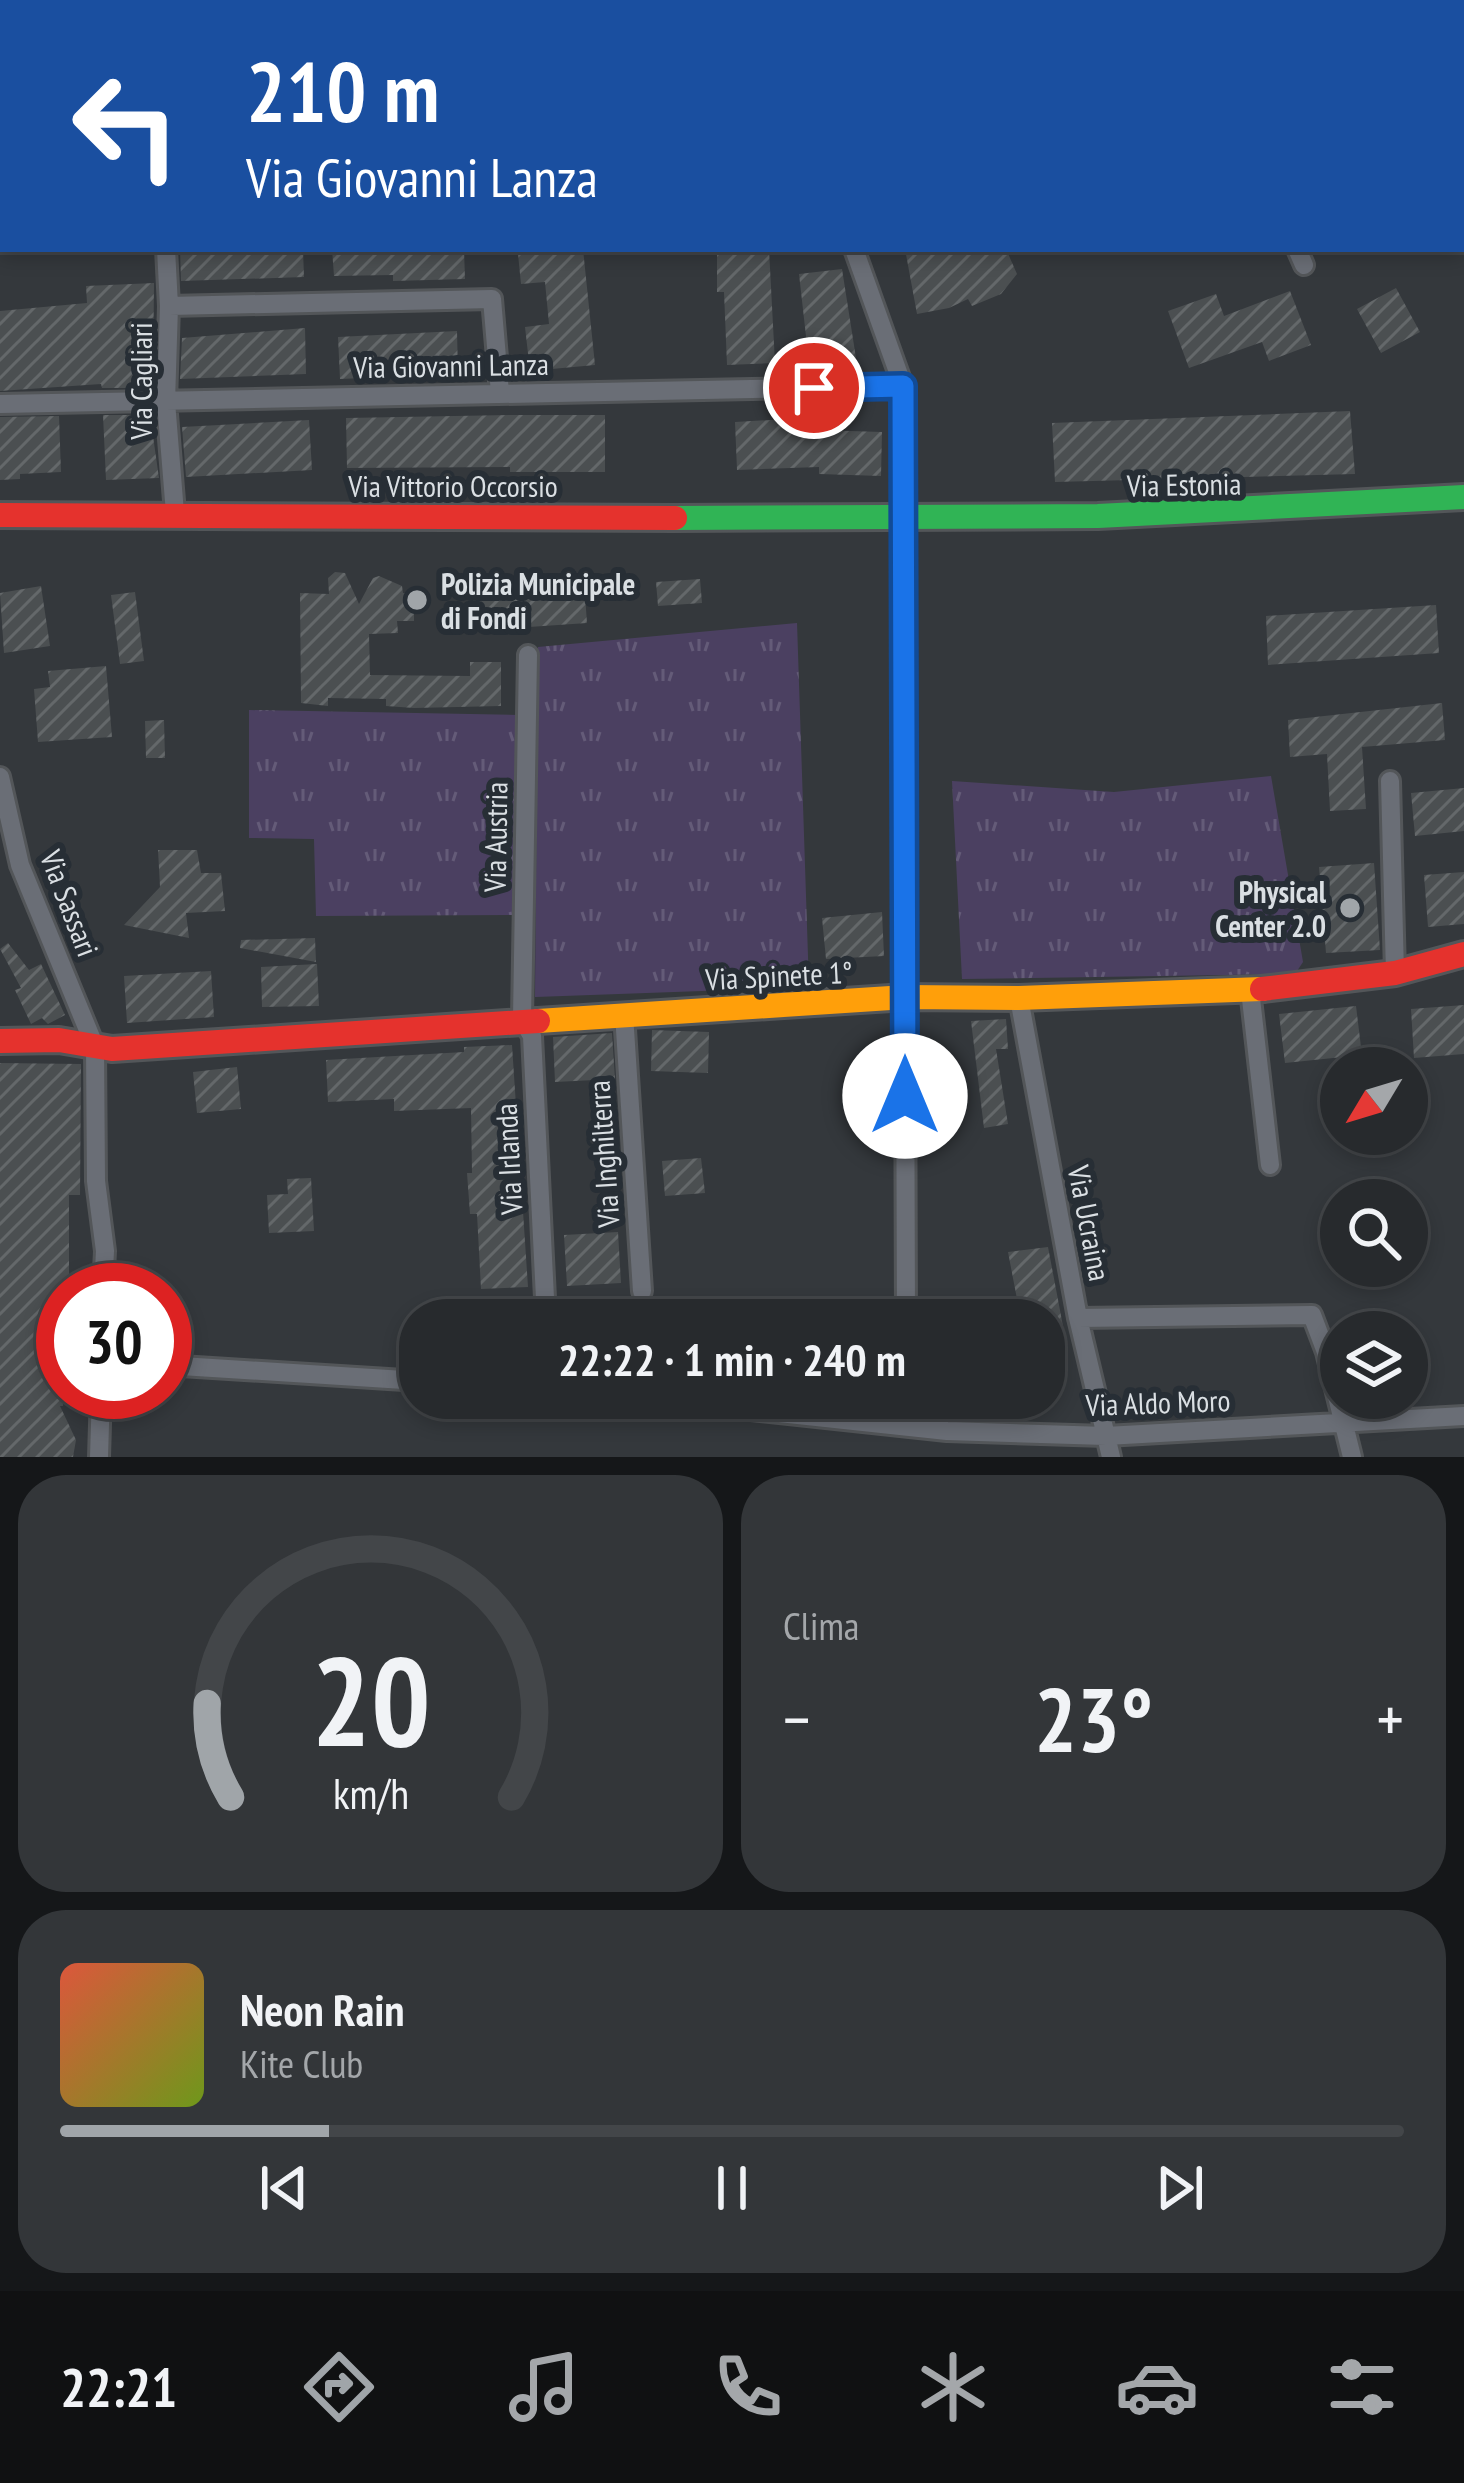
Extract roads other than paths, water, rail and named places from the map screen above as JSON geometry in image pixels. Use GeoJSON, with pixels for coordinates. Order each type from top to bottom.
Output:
{"type":"FeatureCollection","features":[{"type":"Feature","properties":{"kind":"street","name":"Via Cagliari"},"geometry":{"type":"LineString","coordinates":[[166,252],[166,402],[175,513]]}},
{"type":"Feature","properties":{"kind":"street"},"geometry":{"type":"LineString","coordinates":[[855,252],[903,386],[906,1299]]}},
{"type":"Feature","properties":{"kind":"street"},"geometry":{"type":"LineString","coordinates":[[169,306],[492,298],[500,393]]}},
{"type":"Feature","properties":{"kind":"street","name":"Via Giovanni Lanza"},"geometry":{"type":"LineString","coordinates":[[0,404],[903,386]]}},
{"type":"Feature","properties":{"kind":"street","name":"Via Estonia"},"geometry":{"type":"LineString","coordinates":[[906,521],[1289,511],[1464,497]]}},
{"type":"Feature","properties":{"kind":"street","name":"Via Vittorio Occorsio"},"geometry":{"type":"LineString","coordinates":[[0,515],[906,521]]}},
{"type":"Feature","properties":{"kind":"street","name":"Via Austria"},"geometry":{"type":"LineString","coordinates":[[522,1019],[528,655]]}},
{"type":"Feature","properties":{"kind":"street","name":"Via Sassari"},"geometry":{"type":"LineString","coordinates":[[0,777],[10,865],[95,1047]]}},
{"type":"Feature","properties":{"kind":"street"},"geometry":{"type":"LineString","coordinates":[[1390,781],[1395,973]]}},
{"type":"Feature","properties":{"kind":"street","name":"Via Spinete 1°"},"geometry":{"type":"LineString","coordinates":[[0,1041],[59,1040],[112,1049],[906,997],[1250,990],[1395,973],[1464,954]]}},
{"type":"Feature","properties":{"kind":"street"},"geometry":{"type":"LineString","coordinates":[[1250,990],[1270,1165]]}},
{"type":"Feature","properties":{"kind":"street","name":"Via Ucraina"},"geometry":{"type":"LineString","coordinates":[[1019,998],[1078,1318],[1112,1457]]}},
{"type":"Feature","properties":{"kind":"street","name":"Via Inghilterra"},"geometry":{"type":"LineString","coordinates":[[625,1014],[642,1291]]}},
{"type":"Feature","properties":{"kind":"street","name":"Via Irlanda"},"geometry":{"type":"LineString","coordinates":[[522,1019],[532,1036],[545,1298]]}},
{"type":"Feature","properties":{"kind":"street"},"geometry":{"type":"LineString","coordinates":[[95,1047],[96,1181],[105,1263]]}},
{"type":"Feature","properties":{"kind":"street"},"geometry":{"type":"LineString","coordinates":[[1078,1318],[1312,1315],[1352,1457]]}},
{"type":"Feature","properties":{"kind":"street"},"geometry":{"type":"LineString","coordinates":[[192,1367],[399,1380]]}},
{"type":"Feature","properties":{"kind":"street","name":"Via Aldo Moro"},"geometry":{"type":"LineString","coordinates":[[839,1419],[947,1431],[1106,1436],[1464,1417]]}},
{"type":"Feature","properties":{"kind":"street"},"geometry":{"type":"LineString","coordinates":[[99,1457],[100,1419]]}},
{"type":"Feature","properties":{"kind":"street"},"geometry":{"type":"LineString","coordinates":[[906,1419],[906,1426]]}},
{"type":"Feature","properties":{"kind":"place","name":"Polizia Municipale di Fondi"},"geometry":{"type":"Point","coordinates":[417,600]}},
{"type":"Feature","properties":{"kind":"place","name":"Physical Center 2.0"},"geometry":{"type":"Point","coordinates":[1350,908]}}]}
